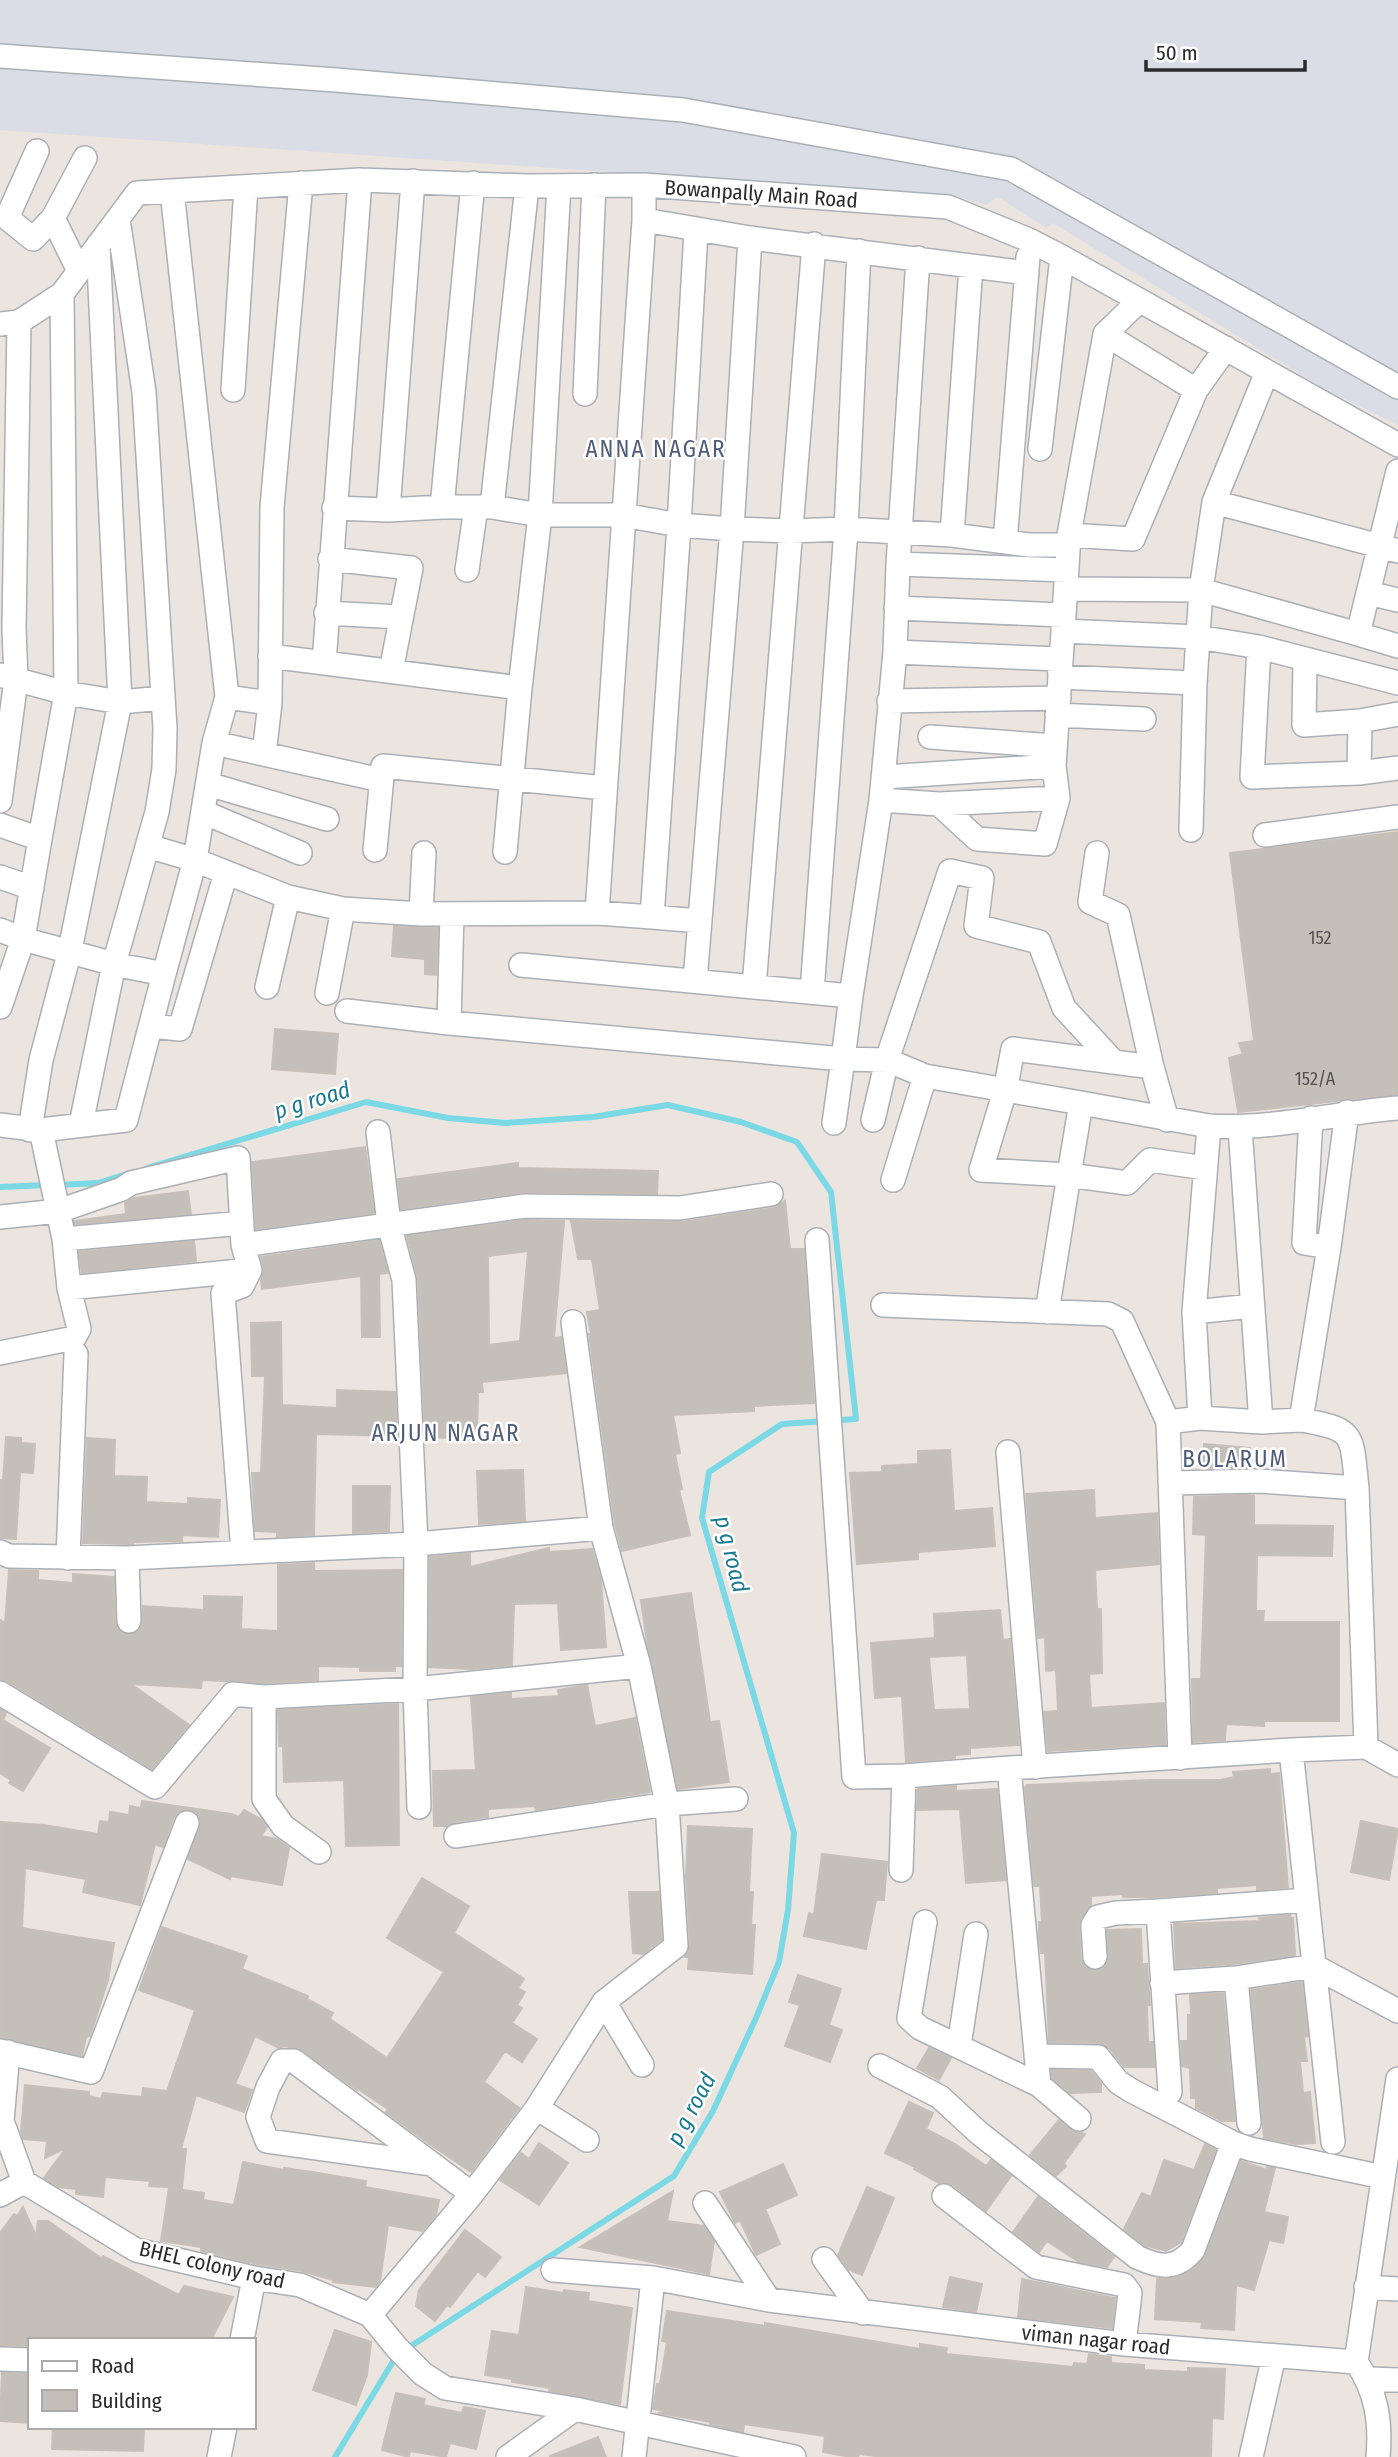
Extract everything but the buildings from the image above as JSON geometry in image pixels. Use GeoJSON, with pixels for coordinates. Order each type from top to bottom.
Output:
{"type":"FeatureCollection","features":[{"type":"Feature","properties":{"kind":"street"},"geometry":{"type":"LineString","coordinates":[[0,56],[336,80],[683,110],[1011,169],[1398,387]]}},
{"type":"Feature","properties":{"kind":"street"},"geometry":{"type":"LineString","coordinates":[[37,151],[7,218],[33,239],[53,218],[85,159]]}},
{"type":"Feature","properties":{"kind":"street"},"geometry":{"type":"LineString","coordinates":[[324,663],[360,180]]}},
{"type":"Feature","properties":{"kind":"street","name":"Bowanpally Main Road"},"geometry":{"type":"LineString","coordinates":[[118,219],[137,193],[360,180],[527,186],[644,186],[948,207],[1029,240],[1062,257],[1398,445]]}},
{"type":"Feature","properties":{"kind":"street"},"geometry":{"type":"LineString","coordinates":[[388,510],[413,181]]}},
{"type":"Feature","properties":{"kind":"street"},"geometry":{"type":"LineString","coordinates":[[264,754],[270,703],[272,507],[301,183]]}},
{"type":"Feature","properties":{"kind":"street"},"geometry":{"type":"LineString","coordinates":[[442,507],[473,183]]}},
{"type":"Feature","properties":{"kind":"street"},"geometry":{"type":"LineString","coordinates":[[585,394],[594,185]]}},
{"type":"Feature","properties":{"kind":"street"},"geometry":{"type":"LineString","coordinates":[[467,570],[484,507],[527,186]]}},
{"type":"Feature","properties":{"kind":"street"},"geometry":{"type":"LineString","coordinates":[[505,852],[540,515],[559,186]]}},
{"type":"Feature","properties":{"kind":"street"},"geometry":{"type":"LineString","coordinates":[[597,913],[644,220],[644,186]]}},
{"type":"Feature","properties":{"kind":"street"},"geometry":{"type":"LineString","coordinates":[[233,390],[246,187]]}},
{"type":"Feature","properties":{"kind":"street"},"geometry":{"type":"LineString","coordinates":[[0,1125],[36,1130],[126,1120],[194,860],[214,743],[227,697],[172,191]]}},
{"type":"Feature","properties":{"kind":"street"},"geometry":{"type":"LineString","coordinates":[[53,218],[79,271]]}},
{"type":"Feature","properties":{"kind":"street"},"geometry":{"type":"LineString","coordinates":[[0,801],[8,677],[9,323],[62,293],[118,219]]}},
{"type":"Feature","properties":{"kind":"street"},"geometry":{"type":"LineString","coordinates":[[81,1125],[114,964],[148,846],[164,769],[163,698],[144,392],[118,219]]}},
{"type":"Feature","properties":{"kind":"street"},"geometry":{"type":"LineString","coordinates":[[644,220],[696,231],[1027,273]]}},
{"type":"Feature","properties":{"kind":"street"},"geometry":{"type":"LineString","coordinates":[[652,917],[696,231]]}},
{"type":"Feature","properties":{"kind":"street"},"geometry":{"type":"LineString","coordinates":[[695,981],[732,529],[750,238]]}},
{"type":"Feature","properties":{"kind":"street"},"geometry":{"type":"LineString","coordinates":[[1005,542],[1029,240]]}},
{"type":"Feature","properties":{"kind":"street"},"geometry":{"type":"LineString","coordinates":[[754,987],[814,244]]}},
{"type":"Feature","properties":{"kind":"street"},"geometry":{"type":"LineString","coordinates":[[0,1353],[74,1338],[79,1329],[69,1288],[64,1238],[47,1158],[36,1130],[41,1059],[70,950],[120,702],[98,246]]}},
{"type":"Feature","properties":{"kind":"street"},"geometry":{"type":"LineString","coordinates":[[813,992],[846,529],[859,251]]}},
{"type":"Feature","properties":{"kind":"street"},"geometry":{"type":"LineString","coordinates":[[1040,449],[1062,257]]}},
{"type":"Feature","properties":{"kind":"street"},"geometry":{"type":"LineString","coordinates":[[834,1123],[882,789],[895,652],[898,564],[918,258]]}},
{"type":"Feature","properties":{"kind":"street"},"geometry":{"type":"LineString","coordinates":[[953,535],[971,266]]}},
{"type":"Feature","properties":{"kind":"street"},"geometry":{"type":"LineString","coordinates":[[0,1007],[23,939],[66,693],[62,293]]}},
{"type":"Feature","properties":{"kind":"street"},"geometry":{"type":"LineString","coordinates":[[334,508],[388,510],[484,507],[540,515],[623,515],[679,526],[790,531],[846,529],[1068,545],[1105,334],[1139,301]]}},
{"type":"Feature","properties":{"kind":"street"},"geometry":{"type":"LineString","coordinates":[[1105,334],[1196,390]]}},
{"type":"Feature","properties":{"kind":"street"},"geometry":{"type":"LineString","coordinates":[[1069,535],[1133,539],[1196,390],[1226,348]]}},
{"type":"Feature","properties":{"kind":"street"},"geometry":{"type":"LineString","coordinates":[[1191,830],[1195,683],[1201,590],[1214,502],[1268,372]]}},
{"type":"Feature","properties":{"kind":"street"},"geometry":{"type":"LineString","coordinates":[[1358,634],[1368,593],[1389,549],[1398,471]]}},
{"type":"Feature","properties":{"kind":"street"},"geometry":{"type":"LineString","coordinates":[[1214,502],[1389,549]]}},
{"type":"Feature","properties":{"kind":"street"},"geometry":{"type":"LineString","coordinates":[[939,804],[978,839],[1045,844],[1058,799],[1055,756],[1069,535]]}},
{"type":"Feature","properties":{"kind":"street"},"geometry":{"type":"LineString","coordinates":[[330,559],[411,568],[391,671]]}},
{"type":"Feature","properties":{"kind":"street"},"geometry":{"type":"LineString","coordinates":[[898,564],[1201,590],[1398,646]]}},
{"type":"Feature","properties":{"kind":"street"},"geometry":{"type":"LineString","coordinates":[[1368,593],[1398,600]]}},
{"type":"Feature","properties":{"kind":"street"},"geometry":{"type":"LineString","coordinates":[[896,608],[1063,615],[1063,631]]}},
{"type":"Feature","properties":{"kind":"street"},"geometry":{"type":"LineString","coordinates":[[326,612],[400,617]]}},
{"type":"Feature","properties":{"kind":"street"},"geometry":{"type":"LineString","coordinates":[[1063,631],[1198,637],[1259,647],[1398,683]]}},
{"type":"Feature","properties":{"kind":"street"},"geometry":{"type":"LineString","coordinates":[[1259,647],[1252,777],[1359,773],[1398,768]]}},
{"type":"Feature","properties":{"kind":"street"},"geometry":{"type":"LineString","coordinates":[[895,652],[1059,659],[1059,697]]}},
{"type":"Feature","properties":{"kind":"street"},"geometry":{"type":"LineString","coordinates":[[270,656],[520,688]]}},
{"type":"Feature","properties":{"kind":"street"},"geometry":{"type":"LineString","coordinates":[[1306,659],[1304,725],[1360,721],[1398,714]]}},
{"type":"Feature","properties":{"kind":"street"},"geometry":{"type":"LineString","coordinates":[[8,677],[66,693],[120,702],[163,698]]}},
{"type":"Feature","properties":{"kind":"street"},"geometry":{"type":"LineString","coordinates":[[889,701],[1059,697],[1195,683]]}},
{"type":"Feature","properties":{"kind":"street"},"geometry":{"type":"LineString","coordinates":[[227,697],[270,703]]}},
{"type":"Feature","properties":{"kind":"street"},"geometry":{"type":"LineString","coordinates":[[1059,697],[1144,719]]}},
{"type":"Feature","properties":{"kind":"street"},"geometry":{"type":"LineString","coordinates":[[1359,773],[1360,721]]}},
{"type":"Feature","properties":{"kind":"street"},"geometry":{"type":"LineString","coordinates":[[930,737],[1055,756]]}},
{"type":"Feature","properties":{"kind":"street"},"geometry":{"type":"LineString","coordinates":[[214,743],[381,779]]}},
{"type":"Feature","properties":{"kind":"street"},"geometry":{"type":"LineString","coordinates":[[882,789],[1055,756]]}},
{"type":"Feature","properties":{"kind":"street"},"geometry":{"type":"LineString","coordinates":[[375,850],[383,766],[605,788]]}},
{"type":"Feature","properties":{"kind":"street"},"geometry":{"type":"LineString","coordinates":[[208,784],[327,819]]}},
{"type":"Feature","properties":{"kind":"street"},"geometry":{"type":"LineString","coordinates":[[882,789],[939,804],[1058,799]]}},
{"type":"Feature","properties":{"kind":"street"},"geometry":{"type":"LineString","coordinates":[[203,812],[300,853]]}},
{"type":"Feature","properties":{"kind":"street"},"geometry":{"type":"LineString","coordinates":[[1265,835],[1398,817]]}},
{"type":"Feature","properties":{"kind":"street"},"geometry":{"type":"LineString","coordinates":[[0,825],[40,839]]}},
{"type":"Feature","properties":{"kind":"street"},"geometry":{"type":"LineString","coordinates":[[148,846],[194,860],[288,897],[343,909],[421,914],[597,913],[700,921]]}},
{"type":"Feature","properties":{"kind":"street"},"geometry":{"type":"LineString","coordinates":[[421,914],[424,853]]}},
{"type":"Feature","properties":{"kind":"street"},"geometry":{"type":"LineString","coordinates":[[1097,853],[1090,902],[1118,915],[1152,1067],[1167,1120]]}},
{"type":"Feature","properties":{"kind":"street"},"geometry":{"type":"LineString","coordinates":[[873,1120],[887,1060],[950,871],[982,878],[976,926],[1039,942],[1064,1009],[1112,1060]]}},
{"type":"Feature","properties":{"kind":"street"},"geometry":{"type":"LineString","coordinates":[[151,1026],[180,1029],[226,873]]}},
{"type":"Feature","properties":{"kind":"street"},"geometry":{"type":"LineString","coordinates":[[0,877],[32,888]]}},
{"type":"Feature","properties":{"kind":"street"},"geometry":{"type":"LineString","coordinates":[[267,988],[288,897]]}},
{"type":"Feature","properties":{"kind":"street"},"geometry":{"type":"LineString","coordinates":[[327,993],[343,909]]}},
{"type":"Feature","properties":{"kind":"street"},"geometry":{"type":"LineString","coordinates":[[449,1023],[452,914]]}},
{"type":"Feature","properties":{"kind":"street"},"geometry":{"type":"LineString","coordinates":[[0,930],[114,964],[164,974]]}},
{"type":"Feature","properties":{"kind":"street"},"geometry":{"type":"LineString","coordinates":[[521,965],[851,996]]}},
{"type":"Feature","properties":{"kind":"street"},"geometry":{"type":"LineString","coordinates":[[347,1011],[449,1023],[843,1059],[887,1060],[925,1076],[1209,1126],[1240,1128],[1348,1112],[1398,1108]]}},
{"type":"Feature","properties":{"kind":"street"},"geometry":{"type":"LineString","coordinates":[[1152,1067],[1013,1049],[1005,1091],[981,1170],[1069,1175],[1127,1183],[1150,1160],[1205,1168]]}},
{"type":"Feature","properties":{"kind":"street"},"geometry":{"type":"LineString","coordinates":[[893,1180],[925,1076]]}},
{"type":"Feature","properties":{"kind":"street"},"geometry":{"type":"LineString","coordinates":[[1047,1312],[1081,1103]]}},
{"type":"Feature","properties":{"kind":"street"},"geometry":{"type":"LineString","coordinates":[[1301,1420],[1348,1112]]}},
{"type":"Feature","properties":{"kind":"street"},"geometry":{"type":"LineString","coordinates":[[1311,1118],[1304,1243],[1329,1247]]}},
{"type":"Feature","properties":{"kind":"street"},"geometry":{"type":"LineString","coordinates":[[1200,1418],[1194,1312],[1209,1126]]}},
{"type":"Feature","properties":{"kind":"street"},"geometry":{"type":"LineString","coordinates":[[1240,1128],[1261,1422]]}},
{"type":"Feature","properties":{"kind":"street"},"geometry":{"type":"LineString","coordinates":[[377,1132],[389,1224],[404,1280],[416,1544],[415,1689],[419,1807]]}},
{"type":"Feature","properties":{"kind":"street"},"geometry":{"type":"LineString","coordinates":[[0,1217],[58,1209],[122,1189],[131,1182],[238,1158],[242,1234],[250,1270],[242,1286],[223,1293],[243,1552]]}},
{"type":"Feature","properties":{"kind":"street"},"geometry":{"type":"LineString","coordinates":[[64,1238],[242,1234],[389,1224],[525,1206],[680,1208],[771,1194]]}},
{"type":"Feature","properties":{"kind":"street"},"geometry":{"type":"LineString","coordinates":[[817,1240],[854,1777],[1366,1747],[1398,1765]]}},
{"type":"Feature","properties":{"kind":"street"},"geometry":{"type":"LineString","coordinates":[[69,1288],[250,1270]]}},
{"type":"Feature","properties":{"kind":"street"},"geometry":{"type":"LineString","coordinates":[[883,1305],[1108,1314],[1122,1321],[1168,1422],[1180,1758]]}},
{"type":"Feature","properties":{"kind":"street"},"geometry":{"type":"LineString","coordinates":[[1194,1312],[1252,1306]]}},
{"type":"Feature","properties":{"kind":"street"},"geometry":{"type":"LineString","coordinates":[[573,1322],[601,1528],[639,1666],[667,1804],[677,1946],[604,2002],[537,2108],[472,2194],[370,2315],[423,2374],[445,2388],[575,2409],[794,2457]]}},
{"type":"Feature","properties":{"kind":"street"},"geometry":{"type":"LineString","coordinates":[[68,1558],[76,1354]]}},
{"type":"Feature","properties":{"kind":"street"},"geometry":{"type":"LineString","coordinates":[[1168,1422],[1200,1418],[1261,1422],[1301,1420],[1333,1425],[1345,1433],[1353,1448],[1357,1488],[1366,1747]]}},
{"type":"Feature","properties":{"kind":"street"},"geometry":{"type":"LineString","coordinates":[[1008,1452],[1035,1767]]}},
{"type":"Feature","properties":{"kind":"street"},"geometry":{"type":"LineString","coordinates":[[1172,1483],[1260,1480],[1357,1488]]}},
{"type":"Feature","properties":{"kind":"street"},"geometry":{"type":"LineString","coordinates":[[0,1552],[9,1556],[127,1558],[416,1544],[601,1528]]}},
{"type":"Feature","properties":{"kind":"street"},"geometry":{"type":"LineString","coordinates":[[127,1558],[129,1621]]}},
{"type":"Feature","properties":{"kind":"street"},"geometry":{"type":"LineString","coordinates":[[0,1693],[155,1787],[233,1694],[264,1697],[415,1689],[639,1666]]}},
{"type":"Feature","properties":{"kind":"street"},"geometry":{"type":"LineString","coordinates":[[264,1697],[264,1799],[283,1826],[319,1852]]}},
{"type":"Feature","properties":{"kind":"street"},"geometry":{"type":"LineString","coordinates":[[1291,1750],[1333,2142]]}},
{"type":"Feature","properties":{"kind":"street"},"geometry":{"type":"LineString","coordinates":[[1009,1768],[1039,2085]]}},
{"type":"Feature","properties":{"kind":"street"},"geometry":{"type":"LineString","coordinates":[[901,1870],[904,1776]]}},
{"type":"Feature","properties":{"kind":"street"},"geometry":{"type":"LineString","coordinates":[[456,1836],[667,1804],[736,1799]]}},
{"type":"Feature","properties":{"kind":"street"},"geometry":{"type":"LineString","coordinates":[[0,2195],[24,2182],[2,2121],[4,2052],[90,2072],[187,1823]]}},
{"type":"Feature","properties":{"kind":"street"},"geometry":{"type":"LineString","coordinates":[[1095,1957],[1093,1925],[1098,1917],[1116,1913],[1306,1900]]}},
{"type":"Feature","properties":{"kind":"street"},"geometry":{"type":"LineString","coordinates":[[1158,1911],[1170,2092]]}},
{"type":"Feature","properties":{"kind":"street"},"geometry":{"type":"LineString","coordinates":[[925,1922],[909,2018],[920,2028],[1039,2085],[1079,2119]]}},
{"type":"Feature","properties":{"kind":"street"},"geometry":{"type":"LineString","coordinates":[[959,2046],[976,1934]]}},
{"type":"Feature","properties":{"kind":"street"},"geometry":{"type":"LineString","coordinates":[[1162,1983],[1236,1978],[1314,1966],[1398,2011]]}},
{"type":"Feature","properties":{"kind":"street"},"geometry":{"type":"LineString","coordinates":[[1236,1978],[1248,2123]]}},
{"type":"Feature","properties":{"kind":"street"},"geometry":{"type":"LineString","coordinates":[[604,2002],[642,2065]]}},
{"type":"Feature","properties":{"kind":"street"},"geometry":{"type":"LineString","coordinates":[[1036,2056],[1098,2057],[1118,2082],[1132,2091],[1233,2143],[1383,2177]]}},
{"type":"Feature","properties":{"kind":"street"},"geometry":{"type":"LineString","coordinates":[[432,2164],[267,2141],[258,2117],[268,2087],[282,2061],[294,2062],[432,2164],[472,2194]]}},
{"type":"Feature","properties":{"kind":"street"},"geometry":{"type":"LineString","coordinates":[[880,2066],[940,2098],[979,2133],[1106,2233],[1138,2258],[1151,2264],[1169,2266],[1183,2262],[1193,2250],[1233,2143]]}},
{"type":"Feature","properties":{"kind":"street"},"geometry":{"type":"LineString","coordinates":[[1378,2457],[1380,2429],[1362,2370],[1366,2287],[1398,2078]]}},
{"type":"Feature","properties":{"kind":"street"},"geometry":{"type":"LineString","coordinates":[[537,2108],[587,2140]]}},
{"type":"Feature","properties":{"kind":"street","name":"BHEL colony road"},"geometry":{"type":"LineString","coordinates":[[24,2182],[136,2250],[254,2278],[300,2285],[370,2315]]}},
{"type":"Feature","properties":{"kind":"street"},"geometry":{"type":"LineString","coordinates":[[944,2196],[1036,2267],[1128,2288],[1130,2292],[1124,2344]]}},
{"type":"Feature","properties":{"kind":"street"},"geometry":{"type":"LineString","coordinates":[[705,2203],[769,2300]]}},
{"type":"Feature","properties":{"kind":"street"},"geometry":{"type":"LineString","coordinates":[[824,2259],[863,2313]]}},
{"type":"Feature","properties":{"kind":"street","name":"viman nagar road"},"geometry":{"type":"LineString","coordinates":[[553,2270],[653,2278],[769,2300],[863,2313],[1124,2344],[1274,2356],[1362,2370],[1398,2380]]}},
{"type":"Feature","properties":{"kind":"street"},"geometry":{"type":"LineString","coordinates":[[242,2338],[254,2278]]}},
{"type":"Feature","properties":{"kind":"street"},"geometry":{"type":"LineString","coordinates":[[634,2457],[653,2278]]}},
{"type":"Feature","properties":{"kind":"street"},"geometry":{"type":"LineString","coordinates":[[1366,2287],[1398,2289]]}},
{"type":"Feature","properties":{"kind":"street"},"geometry":{"type":"LineString","coordinates":[[1251,2457],[1274,2356]]}},
{"type":"Feature","properties":{"kind":"street"},"geometry":{"type":"LineString","coordinates":[[0,2359],[28,2360]]}},
{"type":"Feature","properties":{"kind":"street"},"geometry":{"type":"LineString","coordinates":[[508,2457],[575,2409]]}},
{"type":"Feature","properties":{"kind":"street"},"geometry":{"type":"LineString","coordinates":[[219,2457],[225,2429]]}},
{"type":"Feature","properties":{"kind":"shaded area"},"geometry":{"type":"Polygon","coordinates":[[[0,0],[1398,0],[1398,425],[1326,390],[1053,223],[1046,228],[998,197],[986,205],[955,196],[0,130],[0,0]]]}},
{"type":"Feature","properties":{"kind":"waterway","name":"p g road"},"geometry":{"type":"LineString","coordinates":[[147,1168],[366,1102],[448,1118],[506,1123],[593,1117],[668,1105],[741,1122],[797,1142],[831,1192],[856,1419],[782,1424],[709,1472],[702,1518],[794,1833],[788,1910],[779,1962],[713,2111],[674,2176],[397,2355],[335,2457]]}},
{"type":"Feature","properties":{"kind":"waterway","name":"p g road"},"geometry":{"type":"LineString","coordinates":[[58,1185],[98,1183],[130,1173]]}},
{"type":"Feature","properties":{"kind":"waterway","name":"p g road"},"geometry":{"type":"LineString","coordinates":[[0,1187],[47,1185]]}},
{"type":"Feature","properties":{"kind":"district","name":"ANNA NAGAR"},"geometry":{"type":"Point","coordinates":[656,449]}},
{"type":"Feature","properties":{"kind":"district","name":"ARJUN NAGAR"},"geometry":{"type":"Point","coordinates":[446,1433]}},
{"type":"Feature","properties":{"kind":"district","name":"BOLARUM"},"geometry":{"type":"Point","coordinates":[1235,1459]}}]}
